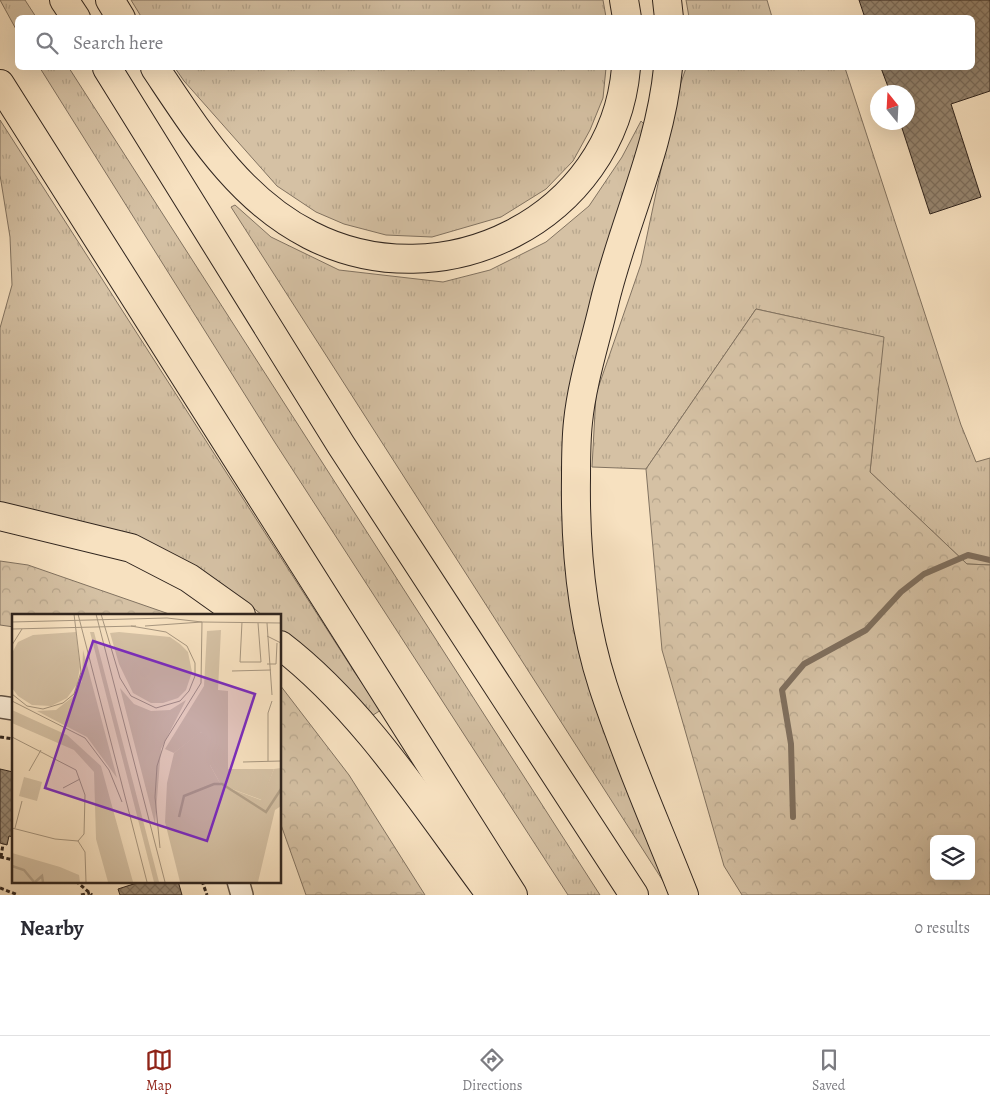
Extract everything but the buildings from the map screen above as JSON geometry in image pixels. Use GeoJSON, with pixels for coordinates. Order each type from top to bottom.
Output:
{"type":"FeatureCollection","features":[{"type":"Feature","properties":{"kind":"highway"},"geometry":{"type":"LineString","coordinates":[[64,0],[74,15]]}},
{"type":"Feature","properties":{"kind":"highway"},"geometry":{"type":"LineString","coordinates":[[110,0],[119,15]]}},
{"type":"Feature","properties":{"kind":"highway"},"geometry":{"type":"LineString","coordinates":[[624,0],[626,15]]}},
{"type":"Feature","properties":{"kind":"highway"},"geometry":{"type":"LineString","coordinates":[[667,0],[669,15]]}},
{"type":"Feature","properties":{"kind":"highway"},"geometry":{"type":"LineString","coordinates":[[108,70],[340,446],[634,895]]}},
{"type":"Feature","properties":{"kind":"highway"},"geometry":{"type":"LineString","coordinates":[[156,70],[214,153],[254,198],[310,235],[335,245],[373,256],[421,260],[467,253],[495,243],[533,222],[556,202],[587,170],[600,147],[621,101],[626,70]]}},
{"type":"Feature","properties":{"kind":"highway"},"geometry":{"type":"LineString","coordinates":[[668,70],[656,139],[617,257],[585,384],[578,422],[576,515],[578,574],[588,628],[603,685],[625,748],[684,895]]}},
{"type":"Feature","properties":{"kind":"highway"},"geometry":{"type":"LineString","coordinates":[[0,84],[513,895]]}},
{"type":"Feature","properties":{"kind":"highway"},"geometry":{"type":"LineString","coordinates":[[0,516],[131,548],[189,578],[240,614]]}},
{"type":"Feature","properties":{"kind":"highway"},"geometry":{"type":"LineString","coordinates":[[281,646],[321,681],[368,732],[491,895]]}},
{"type":"Feature","properties":{"kind":"street"},"geometry":{"type":"LineString","coordinates":[[238,882],[242,895]]}},
{"type":"Feature","properties":{"kind":"path"},"geometry":{"type":"LineString","coordinates":[[0,857],[3,844]]}},
{"type":"Feature","properties":{"kind":"path"},"geometry":{"type":"LineString","coordinates":[[78,882],[91,894]]}},
{"type":"Feature","properties":{"kind":"path"},"geometry":{"type":"LineString","coordinates":[[202,882],[207,895]]}},
{"type":"Feature","properties":{"kind":"path"},"geometry":{"type":"LineString","coordinates":[[0,888],[18,895]]}},
{"type":"Feature","properties":{"kind":"path"},"geometry":{"type":"LineString","coordinates":[[81,895],[91,894]]}},
{"type":"Feature","properties":{"kind":"green space"},"geometry":{"type":"Polygon","coordinates":[[[0,0],[25,0],[35,15],[15,15],[15,27],[0,0]]]}},
{"type":"Feature","properties":{"kind":"green space"},"geometry":{"type":"Polygon","coordinates":[[[131,0],[603,0],[606,15],[140,15],[131,0]]]}},
{"type":"Feature","properties":{"kind":"green space"},"geometry":{"type":"Polygon","coordinates":[[[686,0],[767,0],[771,15],[689,15],[686,0]]]}},
{"type":"Feature","properties":{"kind":"green space"},"geometry":{"type":"Polygon","coordinates":[[[41,70],[70,70],[600,895],[568,895],[274,441],[41,70]]]}},
{"type":"Feature","properties":{"kind":"green space"},"geometry":{"type":"Polygon","coordinates":[[[176,70],[606,70],[603,98],[590,130],[573,161],[546,189],[501,217],[432,237],[386,235],[344,224],[316,212],[277,186],[176,70]]]}},
{"type":"Feature","properties":{"kind":"green space"},"geometry":{"type":"Polygon","coordinates":[[[685,70],[846,70],[961,425],[976,462],[990,458],[990,565],[967,564],[870,472],[883,337],[756,309],[646,469],[592,467],[596,394],[641,264],[677,94],[685,70]]]}},
{"type":"Feature","properties":{"kind":"green space"},"geometry":{"type":"Polygon","coordinates":[[[0,120],[355,673],[381,710],[370,717],[336,681],[281,632],[281,614],[261,614],[245,601],[137,541],[0,508],[0,328],[12,285],[10,237],[0,175],[0,120]]]}},
{"type":"Feature","properties":{"kind":"green space"},"geometry":{"type":"Polygon","coordinates":[[[641,121],[644,124],[630,183],[568,555],[672,895],[231,207],[235,205],[271,237],[339,270],[443,282],[490,270],[546,242],[589,206],[622,157],[641,121]]]}},
{"type":"Feature","properties":{"kind":"green space"},"geometry":{"type":"Polygon","coordinates":[[[756,309],[884,337],[870,472],[967,564],[990,565],[990,895],[742,895],[724,866],[662,650],[646,469],[756,309]]]}},
{"type":"Feature","properties":{"kind":"green space"},"geometry":{"type":"Polygon","coordinates":[[[0,561],[28,565],[169,614],[12,614],[12,627],[0,625],[0,561]]]}},
{"type":"Feature","properties":{"kind":"green space"},"geometry":{"type":"Polygon","coordinates":[[[281,686],[349,775],[425,895],[306,895],[281,825],[281,686]]]}},
{"type":"Feature","properties":{"kind":"waterway"},"geometry":{"type":"LineString","coordinates":[[793,817],[791,744],[782,690],[804,664],[866,630],[901,592],[924,574],[968,555],[990,560]]}}]}
